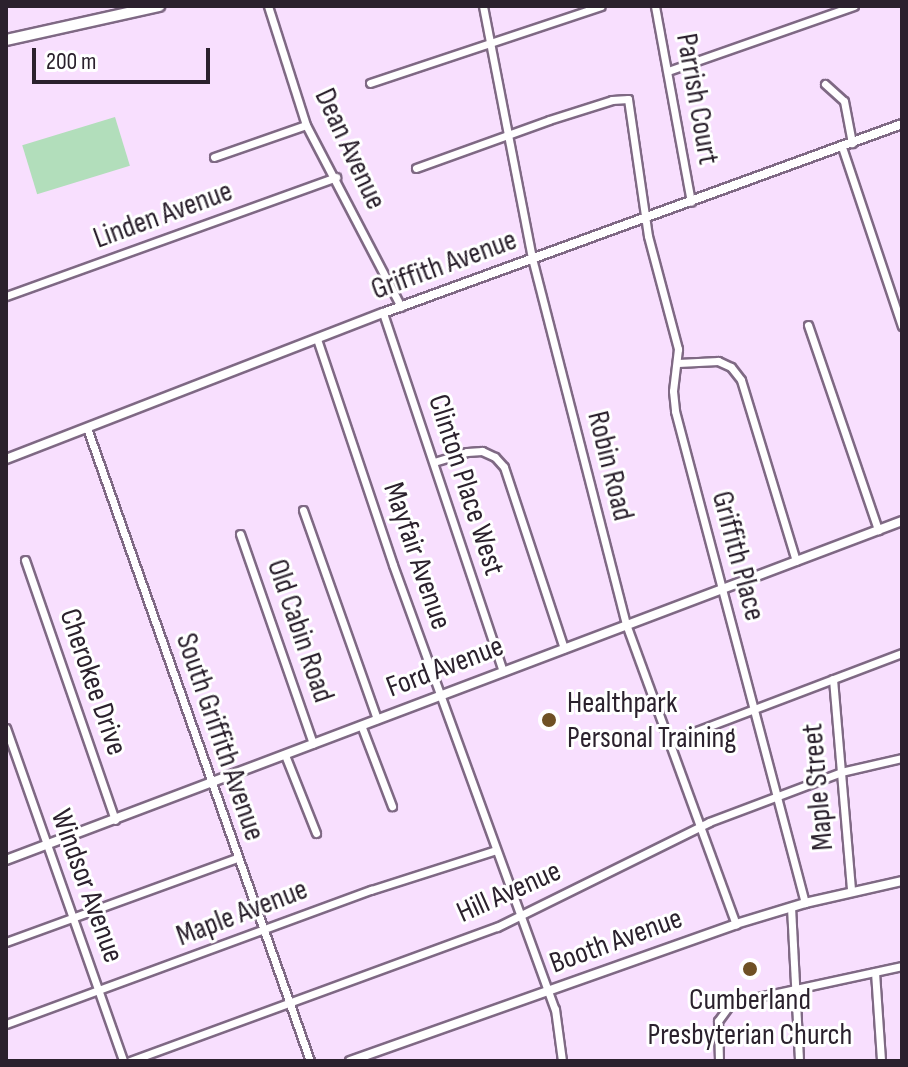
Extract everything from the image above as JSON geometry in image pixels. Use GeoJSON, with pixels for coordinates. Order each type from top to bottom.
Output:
{"type":"FeatureCollection","features":[{"type":"Feature","properties":{"kind":"main road"},"geometry":{"type":"LineString","coordinates":[[6,40],[159,6]]}},
{"type":"Feature","properties":{"kind":"street"},"geometry":{"type":"LineString","coordinates":[[99,6],[101,20]]}},
{"type":"Feature","properties":{"kind":"street","name":"Dean Avenue"},"geometry":{"type":"LineString","coordinates":[[268,6],[306,125],[336,177],[401,307]]}},
{"type":"Feature","properties":{"kind":"street","name":"Robin Road"},"geometry":{"type":"LineString","coordinates":[[483,6],[532,258],[626,624],[736,924]]}},
{"type":"Feature","properties":{"kind":"street"},"geometry":{"type":"LineString","coordinates":[[370,83],[601,6]]}},
{"type":"Feature","properties":{"kind":"street","name":"Parrish Court"},"geometry":{"type":"LineString","coordinates":[[655,6],[691,202]]}},
{"type":"Feature","properties":{"kind":"street"},"geometry":{"type":"LineString","coordinates":[[668,71],[854,6]]}},
{"type":"Feature","properties":{"kind":"street"},"geometry":{"type":"LineString","coordinates":[[825,84],[844,101],[847,145],[902,326]]}},
{"type":"Feature","properties":{"kind":"street","name":"Griffith Place"},"geometry":{"type":"LineString","coordinates":[[509,135],[627,97],[632,109],[646,219],[678,349],[673,391],[675,411],[805,903]]}},
{"type":"Feature","properties":{"kind":"street","name":"Griffith Avenue"},"geometry":{"type":"LineString","coordinates":[[6,459],[383,313],[902,124]]}},
{"type":"Feature","properties":{"kind":"street"},"geometry":{"type":"LineString","coordinates":[[214,157],[306,125]]}},
{"type":"Feature","properties":{"kind":"street"},"geometry":{"type":"LineString","coordinates":[[416,168],[509,135]]}},
{"type":"Feature","properties":{"kind":"street","name":"Linden Avenue"},"geometry":{"type":"LineString","coordinates":[[6,296],[336,177]]}},
{"type":"Feature","properties":{"kind":"street","name":"Clinton Place West"},"geometry":{"type":"LineString","coordinates":[[383,313],[503,671]]}},
{"type":"Feature","properties":{"kind":"street"},"geometry":{"type":"LineString","coordinates":[[808,325],[878,530]]}},
{"type":"Feature","properties":{"kind":"street","name":"Mayfair Avenue"},"geometry":{"type":"LineString","coordinates":[[317,339],[440,695],[549,990],[560,1026],[562,1061]]}},
{"type":"Feature","properties":{"kind":"street"},"geometry":{"type":"LineString","coordinates":[[678,363],[718,361],[731,367],[741,380],[796,561]]}},
{"type":"Feature","properties":{"kind":"street","name":"South Griffith Avenue"},"geometry":{"type":"LineString","coordinates":[[87,428],[310,1061]]}},
{"type":"Feature","properties":{"kind":"street"},"geometry":{"type":"LineString","coordinates":[[434,462],[482,451],[495,457],[504,467],[564,648]]}},
{"type":"Feature","properties":{"kind":"street"},"geometry":{"type":"LineString","coordinates":[[303,510],[377,719]]}},
{"type":"Feature","properties":{"kind":"street","name":"Ford Avenue"},"geometry":{"type":"LineString","coordinates":[[6,860],[902,521]]}},
{"type":"Feature","properties":{"kind":"street","name":"Old Cabin Road"},"geometry":{"type":"LineString","coordinates":[[240,534],[313,744]]}},
{"type":"Feature","properties":{"kind":"street","name":"Cherokee Drive"},"geometry":{"type":"LineString","coordinates":[[25,560],[115,820]]}},
{"type":"Feature","properties":{"kind":"street"},"geometry":{"type":"LineString","coordinates":[[670,741],[902,653]]}},
{"type":"Feature","properties":{"kind":"street","name":"Maple Street"},"geometry":{"type":"LineString","coordinates":[[833,679],[851,891]]}},
{"type":"Feature","properties":{"kind":"street"},"geometry":{"type":"LineString","coordinates":[[361,725],[392,806]]}},
{"type":"Feature","properties":{"kind":"street","name":"Windsor Avenue"},"geometry":{"type":"LineString","coordinates":[[6,728],[123,1061]]}},
{"type":"Feature","properties":{"kind":"street"},"geometry":{"type":"LineString","coordinates":[[285,755],[316,833]]}},
{"type":"Feature","properties":{"kind":"street","name":"Hill Avenue"},"geometry":{"type":"LineString","coordinates":[[130,1061],[521,917],[701,826],[841,772],[902,758]]}},
{"type":"Feature","properties":{"kind":"street","name":"Maple Avenue"},"geometry":{"type":"LineString","coordinates":[[6,1024],[496,850]]}},
{"type":"Feature","properties":{"kind":"street"},"geometry":{"type":"LineString","coordinates":[[6,942],[237,858]]}},
{"type":"Feature","properties":{"kind":"street","name":"Booth Avenue"},"geometry":{"type":"LineString","coordinates":[[350,1061],[736,924],[851,891],[902,881]]}},
{"type":"Feature","properties":{"kind":"street"},"geometry":{"type":"LineString","coordinates":[[791,907],[799,1061]]}},
{"type":"Feature","properties":{"kind":"street"},"geometry":{"type":"LineString","coordinates":[[719,1061],[718,1021],[724,1008],[739,1000],[902,966]]}},
{"type":"Feature","properties":{"kind":"street"},"geometry":{"type":"LineString","coordinates":[[875,972],[881,1061]]}},
{"type":"Feature","properties":{"kind":"green space"},"geometry":{"type":"Polygon","coordinates":[[[115,117],[130,166],[37,194],[22,145],[115,117]]]}},
{"type":"Feature","properties":{"kind":"place","name":"Healthpark Personal Training"},"geometry":{"type":"Point","coordinates":[549,720]}},
{"type":"Feature","properties":{"kind":"place","name":"Cumberland Presbyterian Church"},"geometry":{"type":"Point","coordinates":[750,969]}}]}
